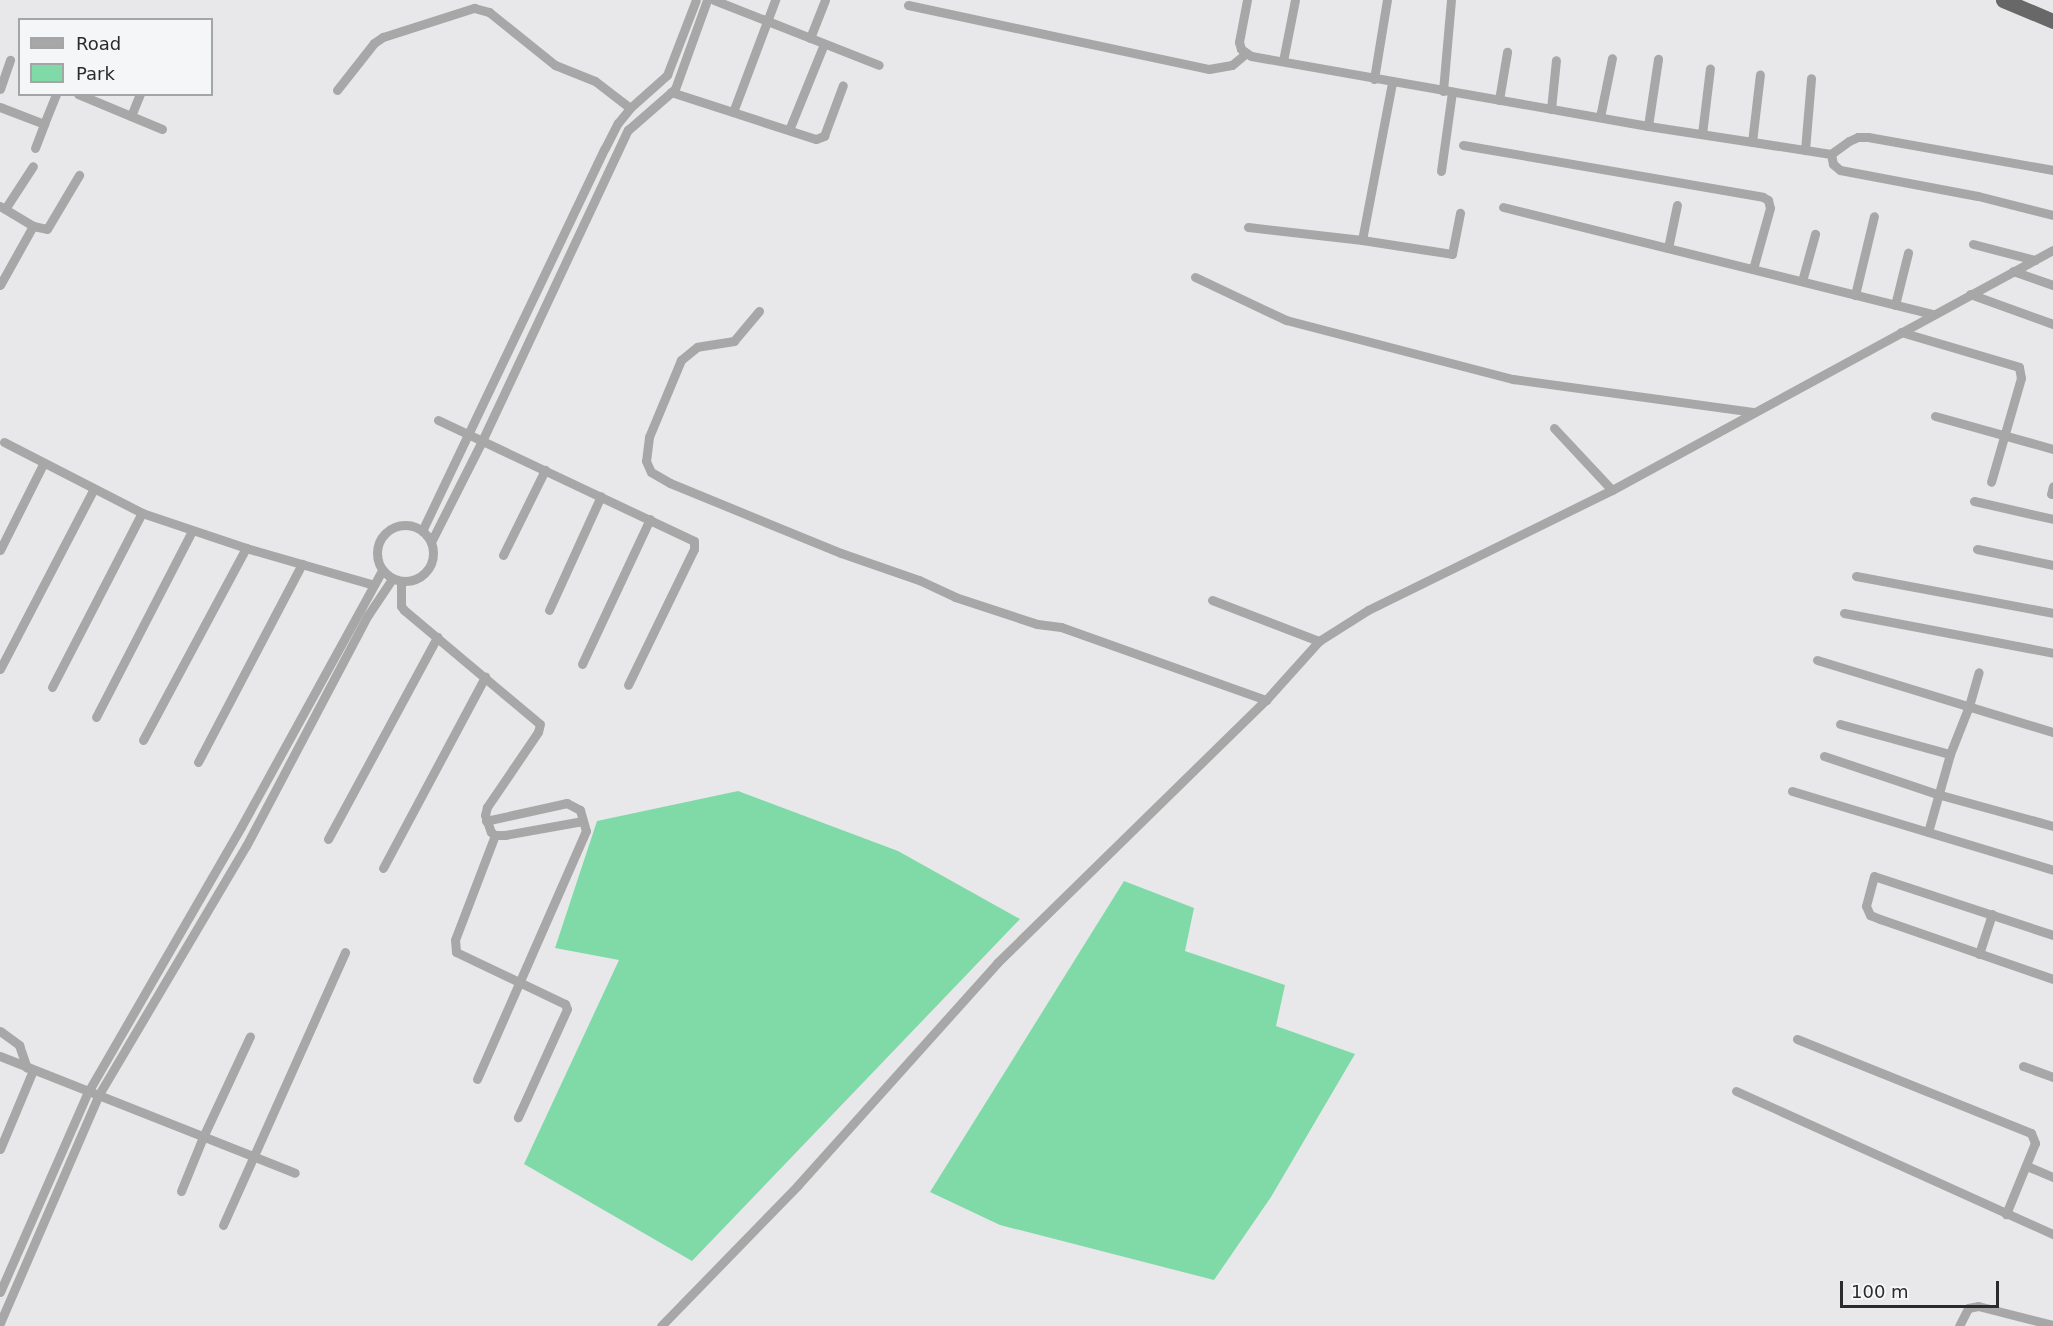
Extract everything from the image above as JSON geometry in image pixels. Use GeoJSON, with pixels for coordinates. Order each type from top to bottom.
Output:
{"type":"FeatureCollection","features":[{"type":"Feature","properties":{"kind":"highway"},"geometry":{"type":"LineString","coordinates":[[2003,0],[2053,21]]}},
{"type":"Feature","properties":{"kind":"street"},"geometry":{"type":"LineString","coordinates":[[422,531],[605,147],[618,123],[630,108],[667,75],[696,0]]}},
{"type":"Feature","properties":{"kind":"street"},"geometry":{"type":"LineString","coordinates":[[431,542],[422,531],[403,525],[387,531],[377,545],[376,553],[382,570],[397,580],[415,580],[429,568],[432,560],[431,542],[482,441],[628,130],[671,92],[707,0]]}},
{"type":"Feature","properties":{"kind":"street"},"geometry":{"type":"LineString","coordinates":[[714,0],[879,65]]}},
{"type":"Feature","properties":{"kind":"street"},"geometry":{"type":"LineString","coordinates":[[733,112],[775,0]]}},
{"type":"Feature","properties":{"kind":"street"},"geometry":{"type":"LineString","coordinates":[[810,38],[825,0]]}},
{"type":"Feature","properties":{"kind":"street"},"geometry":{"type":"LineString","coordinates":[[1245,54],[1239,42],[1247,0]]}},
{"type":"Feature","properties":{"kind":"street"},"geometry":{"type":"LineString","coordinates":[[1283,61],[1295,0]]}},
{"type":"Feature","properties":{"kind":"street"},"geometry":{"type":"LineString","coordinates":[[1374,79],[1387,0]]}},
{"type":"Feature","properties":{"kind":"street"},"geometry":{"type":"LineString","coordinates":[[1441,171],[1448,91],[1450,0]]}},
{"type":"Feature","properties":{"kind":"street"},"geometry":{"type":"LineString","coordinates":[[908,5],[1209,69],[1232,65],[1245,54]]}},
{"type":"Feature","properties":{"kind":"street"},"geometry":{"type":"LineString","coordinates":[[337,90],[374,43],[383,37],[474,8],[489,12],[555,65],[595,81],[630,108]]}},
{"type":"Feature","properties":{"kind":"street"},"geometry":{"type":"LineString","coordinates":[[789,130],[824,44]]}},
{"type":"Feature","properties":{"kind":"street"},"geometry":{"type":"LineString","coordinates":[[1499,100],[1507,51]]}},
{"type":"Feature","properties":{"kind":"street"},"geometry":{"type":"LineString","coordinates":[[1245,54],[1374,79],[1648,126],[1831,154],[1849,141],[1858,137],[1868,137],[2053,170]]}},
{"type":"Feature","properties":{"kind":"street"},"geometry":{"type":"LineString","coordinates":[[1600,117],[1612,57]]}},
{"type":"Feature","properties":{"kind":"street"},"geometry":{"type":"LineString","coordinates":[[1648,126],[1658,59]]}},
{"type":"Feature","properties":{"kind":"street"},"geometry":{"type":"LineString","coordinates":[[0,88],[10,60]]}},
{"type":"Feature","properties":{"kind":"street"},"geometry":{"type":"LineString","coordinates":[[1551,109],[1556,60]]}},
{"type":"Feature","properties":{"kind":"street"},"geometry":{"type":"LineString","coordinates":[[1702,134],[1710,68]]}},
{"type":"Feature","properties":{"kind":"street"},"geometry":{"type":"LineString","coordinates":[[1752,142],[1760,74]]}},
{"type":"Feature","properties":{"kind":"street"},"geometry":{"type":"LineString","coordinates":[[1805,150],[1811,78]]}},
{"type":"Feature","properties":{"kind":"street"},"geometry":{"type":"LineString","coordinates":[[1362,240],[1392,82]]}},
{"type":"Feature","properties":{"kind":"street"},"geometry":{"type":"LineString","coordinates":[[671,92],[816,139],[824,136],[843,84]]}},
{"type":"Feature","properties":{"kind":"street"},"geometry":{"type":"LineString","coordinates":[[35,147],[55,96]]}},
{"type":"Feature","properties":{"kind":"street"},"geometry":{"type":"LineString","coordinates":[[83,96],[162,129]]}},
{"type":"Feature","properties":{"kind":"street"},"geometry":{"type":"LineString","coordinates":[[131,116],[139,96]]}},
{"type":"Feature","properties":{"kind":"street"},"geometry":{"type":"LineString","coordinates":[[0,107],[44,124]]}},
{"type":"Feature","properties":{"kind":"street"},"geometry":{"type":"LineString","coordinates":[[1462,144],[1763,197],[1768,200],[1770,208],[1753,269]]}},
{"type":"Feature","properties":{"kind":"street"},"geometry":{"type":"LineString","coordinates":[[1831,154],[1833,164],[1840,170],[1978,196],[2053,215]]}},
{"type":"Feature","properties":{"kind":"street"},"geometry":{"type":"LineString","coordinates":[[33,165],[3,208],[43,230],[49,228],[79,175]]}},
{"type":"Feature","properties":{"kind":"street"},"geometry":{"type":"LineString","coordinates":[[1668,248],[1677,205]]}},
{"type":"Feature","properties":{"kind":"street"},"geometry":{"type":"LineString","coordinates":[[1503,207],[1933,314]]}},
{"type":"Feature","properties":{"kind":"street"},"geometry":{"type":"LineString","coordinates":[[1248,227],[1362,240],[1452,254],[1460,213]]}},
{"type":"Feature","properties":{"kind":"street"},"geometry":{"type":"LineString","coordinates":[[1855,295],[1874,216]]}},
{"type":"Feature","properties":{"kind":"street"},"geometry":{"type":"LineString","coordinates":[[0,285],[33,226]]}},
{"type":"Feature","properties":{"kind":"street"},"geometry":{"type":"LineString","coordinates":[[1802,281],[1815,234]]}},
{"type":"Feature","properties":{"kind":"street"},"geometry":{"type":"LineString","coordinates":[[1972,244],[2035,260]]}},
{"type":"Feature","properties":{"kind":"street"},"geometry":{"type":"LineString","coordinates":[[661,1326],[798,1185],[997,963],[1266,700],[1319,641],[1368,610],[1612,490],[2053,251]]}},
{"type":"Feature","properties":{"kind":"street"},"geometry":{"type":"LineString","coordinates":[[1895,305],[1908,253]]}},
{"type":"Feature","properties":{"kind":"street"},"geometry":{"type":"LineString","coordinates":[[2013,271],[2053,285]]}},
{"type":"Feature","properties":{"kind":"street"},"geometry":{"type":"LineString","coordinates":[[1195,277],[1286,320],[1513,379],[1753,412]]}},
{"type":"Feature","properties":{"kind":"street"},"geometry":{"type":"LineString","coordinates":[[1970,294],[2053,324]]}},
{"type":"Feature","properties":{"kind":"street"},"geometry":{"type":"LineString","coordinates":[[759,311],[734,341],[697,347],[681,360],[649,437],[646,461],[651,472],[680,487],[956,597],[1037,624],[1061,627],[1266,700]]}},
{"type":"Feature","properties":{"kind":"street"},"geometry":{"type":"LineString","coordinates":[[1901,332],[2019,367],[2021,378],[1991,482]]}},
{"type":"Feature","properties":{"kind":"street"},"geometry":{"type":"LineString","coordinates":[[1935,416],[2053,449]]}},
{"type":"Feature","properties":{"kind":"street"},"geometry":{"type":"LineString","coordinates":[[438,420],[694,541],[694,549],[628,685]]}},
{"type":"Feature","properties":{"kind":"street"},"geometry":{"type":"LineString","coordinates":[[1554,428],[1612,490]]}},
{"type":"Feature","properties":{"kind":"street"},"geometry":{"type":"LineString","coordinates":[[4,442],[93,490],[142,513],[246,548],[374,585]]}},
{"type":"Feature","properties":{"kind":"street"},"geometry":{"type":"LineString","coordinates":[[0,550],[43,464]]}},
{"type":"Feature","properties":{"kind":"street"},"geometry":{"type":"LineString","coordinates":[[503,555],[545,470]]}},
{"type":"Feature","properties":{"kind":"street"},"geometry":{"type":"LineString","coordinates":[[0,669],[93,490]]}},
{"type":"Feature","properties":{"kind":"street"},"geometry":{"type":"LineString","coordinates":[[549,610],[601,496]]}},
{"type":"Feature","properties":{"kind":"street"},"geometry":{"type":"LineString","coordinates":[[1974,501],[2053,519]]}},
{"type":"Feature","properties":{"kind":"street"},"geometry":{"type":"LineString","coordinates":[[52,687],[142,513]]}},
{"type":"Feature","properties":{"kind":"street"},"geometry":{"type":"LineString","coordinates":[[582,664],[650,519]]}},
{"type":"Feature","properties":{"kind":"street"},"geometry":{"type":"LineString","coordinates":[[96,717],[192,531]]}},
{"type":"Feature","properties":{"kind":"street"},"geometry":{"type":"LineString","coordinates":[[143,740],[246,548]]}},
{"type":"Feature","properties":{"kind":"street"},"geometry":{"type":"LineString","coordinates":[[1977,549],[2053,565]]}},
{"type":"Feature","properties":{"kind":"street"},"geometry":{"type":"LineString","coordinates":[[198,762],[302,564]]}},
{"type":"Feature","properties":{"kind":"street"},"geometry":{"type":"LineString","coordinates":[[0,1292],[88,1092],[241,827],[382,570]]}},
{"type":"Feature","properties":{"kind":"street"},"geometry":{"type":"LineString","coordinates":[[1856,576],[2053,613]]}},
{"type":"Feature","properties":{"kind":"street"},"geometry":{"type":"LineString","coordinates":[[397,580],[401,606],[537,721],[540,728],[487,807],[486,821],[490,832],[495,835],[583,821]]}},
{"type":"Feature","properties":{"kind":"street"},"geometry":{"type":"LineString","coordinates":[[0,1323],[98,1096],[246,846],[368,615],[397,580]]}},
{"type":"Feature","properties":{"kind":"street"},"geometry":{"type":"LineString","coordinates":[[1212,600],[1319,641]]}},
{"type":"Feature","properties":{"kind":"street"},"geometry":{"type":"LineString","coordinates":[[1844,613],[2053,653]]}},
{"type":"Feature","properties":{"kind":"street"},"geometry":{"type":"LineString","coordinates":[[328,839],[437,637]]}},
{"type":"Feature","properties":{"kind":"street"},"geometry":{"type":"LineString","coordinates":[[1817,660],[2053,732]]}},
{"type":"Feature","properties":{"kind":"street"},"geometry":{"type":"LineString","coordinates":[[1928,832],[1937,794],[1950,754],[1970,706],[1979,672]]}},
{"type":"Feature","properties":{"kind":"street"},"geometry":{"type":"LineString","coordinates":[[383,868],[485,677]]}},
{"type":"Feature","properties":{"kind":"street"},"geometry":{"type":"LineString","coordinates":[[1840,724],[1950,754]]}},
{"type":"Feature","properties":{"kind":"street"},"geometry":{"type":"LineString","coordinates":[[1824,756],[1937,794],[2053,826]]}},
{"type":"Feature","properties":{"kind":"street"},"geometry":{"type":"LineString","coordinates":[[1792,791],[2053,870]]}},
{"type":"Feature","properties":{"kind":"street"},"geometry":{"type":"LineString","coordinates":[[477,1079],[586,831],[580,810],[567,803],[486,821]]}},
{"type":"Feature","properties":{"kind":"street"},"geometry":{"type":"LineString","coordinates":[[495,835],[454,948],[456,952],[565,1004],[567,1009],[518,1117]]}},
{"type":"Feature","properties":{"kind":"street"},"geometry":{"type":"LineString","coordinates":[[2053,935],[1874,876],[1866,906],[1870,915],[2053,979]]}},
{"type":"Feature","properties":{"kind":"street"},"geometry":{"type":"LineString","coordinates":[[1979,954],[1992,914]]}},
{"type":"Feature","properties":{"kind":"street"},"geometry":{"type":"LineString","coordinates":[[223,1225],[345,952]]}},
{"type":"Feature","properties":{"kind":"street"},"geometry":{"type":"LineString","coordinates":[[0,1031],[19,1044],[30,1069],[0,1149]]}},
{"type":"Feature","properties":{"kind":"street"},"geometry":{"type":"LineString","coordinates":[[181,1191],[250,1035]]}},
{"type":"Feature","properties":{"kind":"street"},"geometry":{"type":"LineString","coordinates":[[1797,1039],[2031,1133],[2035,1143],[2006,1214]]}},
{"type":"Feature","properties":{"kind":"street"},"geometry":{"type":"LineString","coordinates":[[0,1056],[295,1173]]}},
{"type":"Feature","properties":{"kind":"street"},"geometry":{"type":"LineString","coordinates":[[2023,1066],[2053,1077]]}},
{"type":"Feature","properties":{"kind":"street"},"geometry":{"type":"LineString","coordinates":[[1736,1091],[2053,1234]]}},
{"type":"Feature","properties":{"kind":"street"},"geometry":{"type":"LineString","coordinates":[[2027,1166],[2053,1177]]}},
{"type":"Feature","properties":{"kind":"street"},"geometry":{"type":"LineString","coordinates":[[1959,1326],[1968,1308],[1978,1306],[2053,1325]]}},
{"type":"Feature","properties":{"kind":"green space"},"geometry":{"type":"Polygon","coordinates":[[[738,791],[898,851],[1020,919],[692,1261],[524,1164],[619,960],[555,948],[597,821],[738,791]]]}},
{"type":"Feature","properties":{"kind":"green space"},"geometry":{"type":"Polygon","coordinates":[[[1124,881],[1194,908],[1185,951],[1285,985],[1276,1026],[1355,1054],[1271,1197],[1214,1280],[1000,1225],[930,1192],[1124,881]]]}}]}
